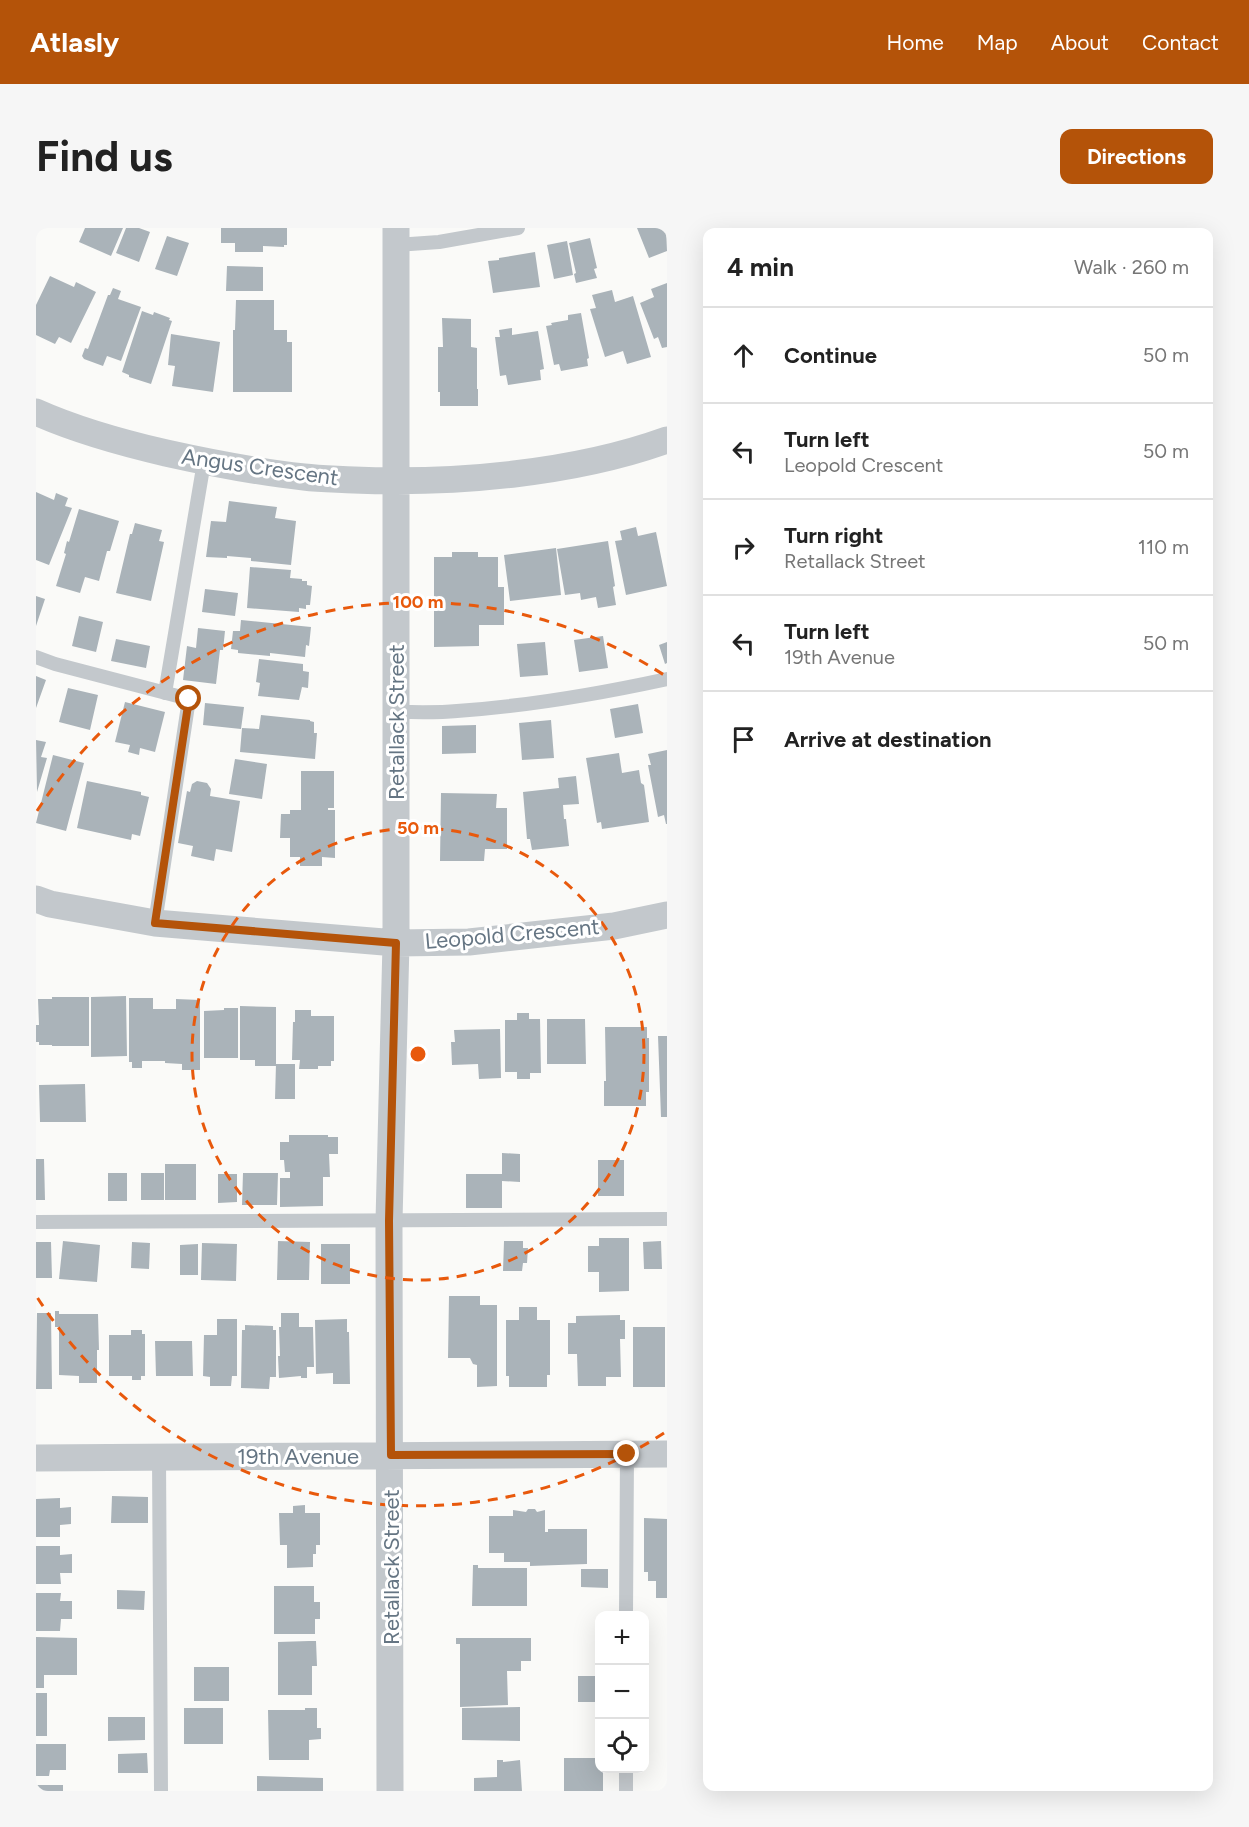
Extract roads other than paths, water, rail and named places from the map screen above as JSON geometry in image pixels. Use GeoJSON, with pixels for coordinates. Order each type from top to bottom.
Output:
{"type":"FeatureCollection","features":[{"type":"Feature","properties":{"kind":"street","name":"Retallack Street"},"geometry":{"type":"LineString","coordinates":[[390,1791],[389,1221],[396,943],[396,236]]}},
{"type":"Feature","properties":{"kind":"street","name":"Angus Crescent"},"geometry":{"type":"LineString","coordinates":[[36,412],[122,442],[204,462],[305,478],[396,482],[465,478],[550,469],[641,449],[667,440]]}},
{"type":"Feature","properties":{"kind":"street","name":"Leopold Crescent"},"geometry":{"type":"LineString","coordinates":[[36,899],[50,904],[155,923],[396,943],[470,942],[614,926],[667,915]]}},
{"type":"Feature","properties":{"kind":"street","name":"19th Avenue"},"geometry":{"type":"LineString","coordinates":[[36,1458],[667,1454]]}},
{"type":"Feature","properties":{"kind":"lane"},"geometry":{"type":"LineString","coordinates":[[396,236],[439,242],[518,228]]}},
{"type":"Feature","properties":{"kind":"lane"},"geometry":{"type":"LineString","coordinates":[[165,693],[204,462]]}},
{"type":"Feature","properties":{"kind":"lane"},"geometry":{"type":"LineString","coordinates":[[36,657],[189,699],[155,923]]}},
{"type":"Feature","properties":{"kind":"lane"},"geometry":{"type":"LineString","coordinates":[[396,712],[456,711],[536,702],[611,692],[667,680]]}},
{"type":"Feature","properties":{"kind":"lane"},"geometry":{"type":"LineString","coordinates":[[36,1222],[667,1220]]}},
{"type":"Feature","properties":{"kind":"lane"},"geometry":{"type":"LineString","coordinates":[[626,1611],[627,1454]]}},
{"type":"Feature","properties":{"kind":"lane"},"geometry":{"type":"LineString","coordinates":[[159,1457],[161,1791]]}},
{"type":"Feature","properties":{"kind":"lane"},"geometry":{"type":"LineString","coordinates":[[626,1773],[626,1791]]}}]}
